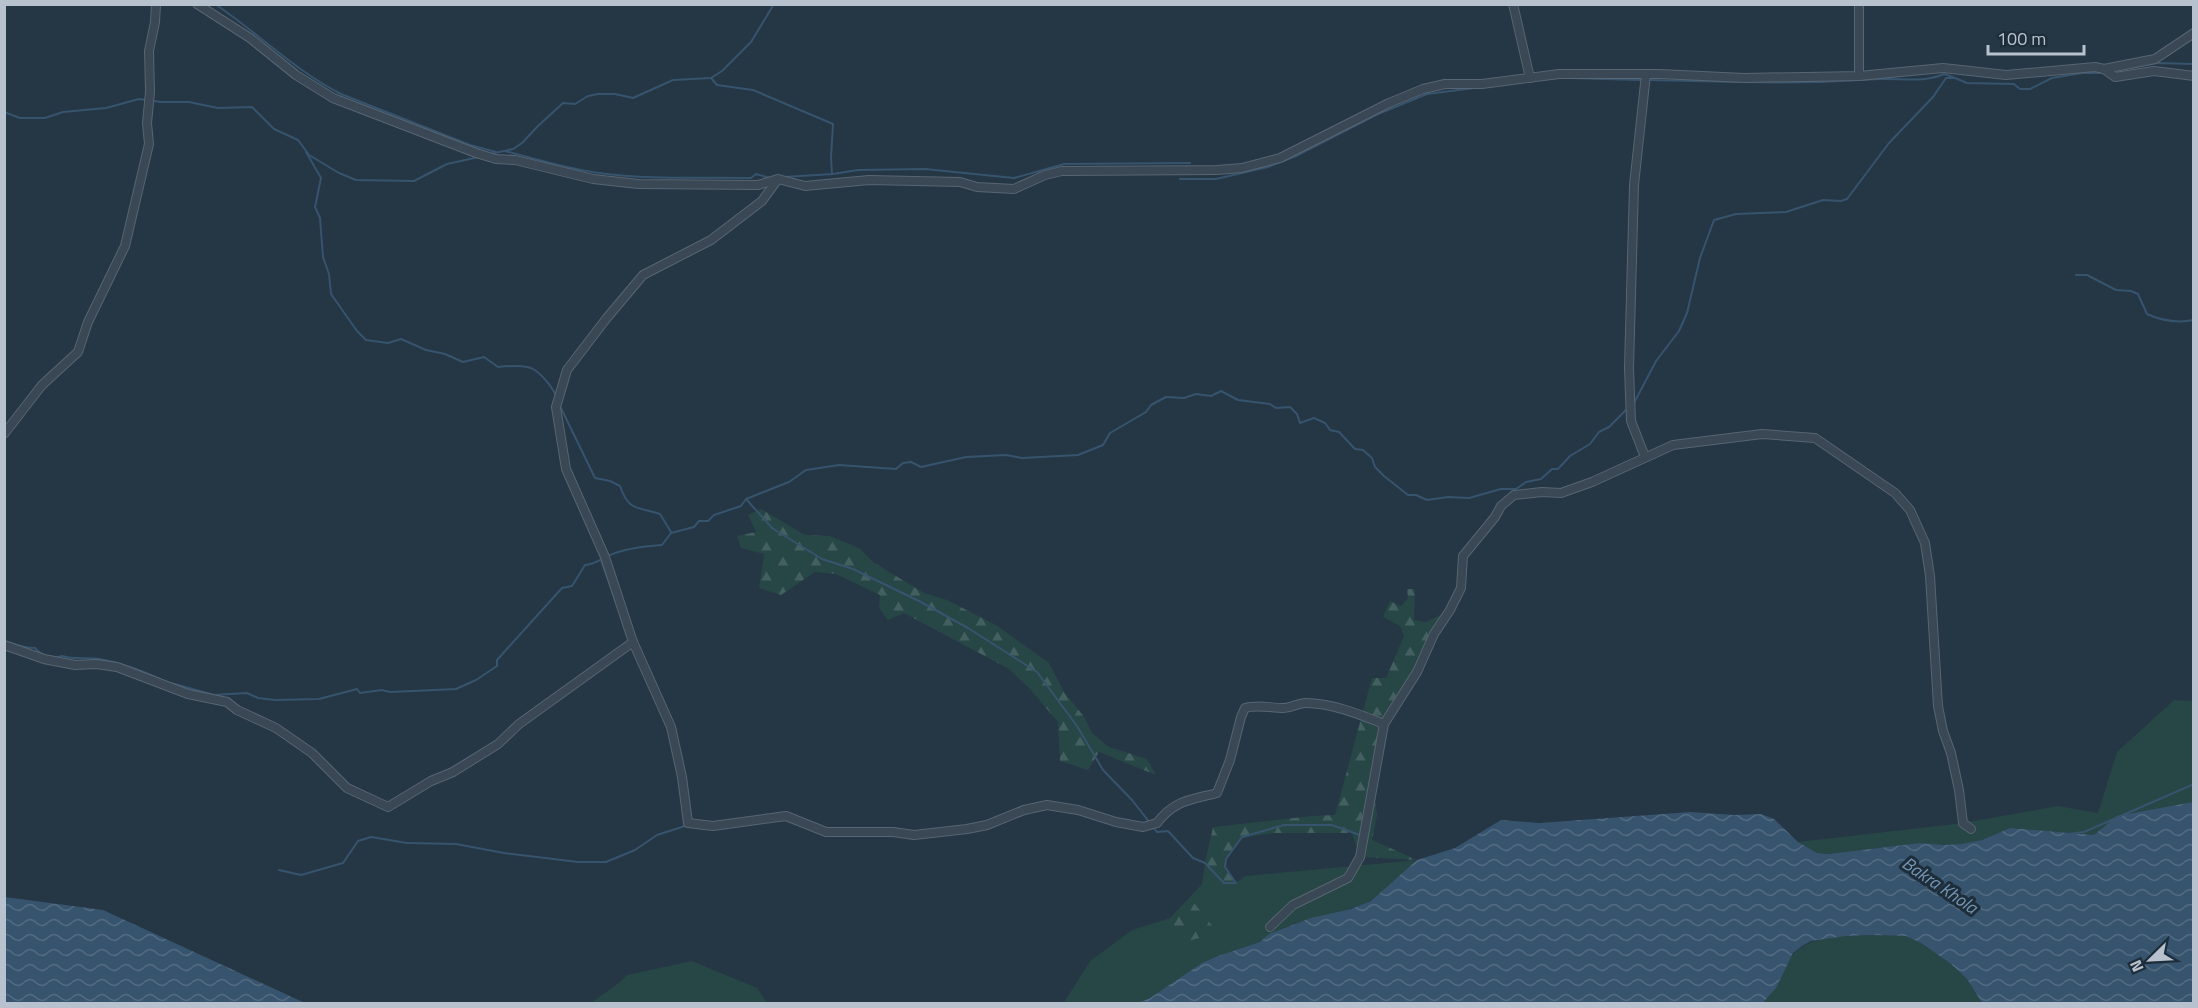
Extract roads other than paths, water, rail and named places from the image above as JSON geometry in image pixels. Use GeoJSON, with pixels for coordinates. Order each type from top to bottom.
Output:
{"type":"FeatureCollection","features":[{"type":"Feature","properties":{"kind":"street"},"geometry":{"type":"LineString","coordinates":[[4,434],[42,385],[78,352],[88,322],[125,246],[149,144],[147,123],[150,92],[149,51],[156,4]]}},
{"type":"Feature","properties":{"kind":"street"},"geometry":{"type":"LineString","coordinates":[[197,4],[250,38],[296,75],[333,98],[496,159],[515,160],[593,179],[638,184],[758,185],[777,179],[805,186],[869,180],[960,182],[987,188],[1014,189],[1045,175],[1062,171],[1242,168],[1280,158],[1389,103],[1424,89],[1445,84],[1482,84],[1559,74],[1646,74],[1744,78],[1859,76],[1943,68],[2006,75],[2095,67],[2104,69],[2115,77],[2154,71],[2193,76]]}},
{"type":"Feature","properties":{"kind":"street"},"geometry":{"type":"LineString","coordinates":[[1513,4],[1530,78]]}},
{"type":"Feature","properties":{"kind":"street"},"geometry":{"type":"LineString","coordinates":[[1859,4],[1859,76]]}},
{"type":"Feature","properties":{"kind":"street"},"geometry":{"type":"LineString","coordinates":[[2104,69],[2155,59],[2193,33]]}},
{"type":"Feature","properties":{"kind":"street"},"geometry":{"type":"LineString","coordinates":[[1645,457],[1631,421],[1629,361],[1634,185],[1646,74]]}},
{"type":"Feature","properties":{"kind":"street"},"geometry":{"type":"LineString","coordinates":[[777,179],[762,201],[711,240],[643,276],[567,370],[556,407],[566,469],[605,557],[633,642],[671,727],[682,777],[688,823],[713,826],[786,816],[826,832],[893,832],[914,835],[967,830],[987,825],[1024,810],[1047,805],[1078,810],[1116,822],[1143,827],[1158,823],[1167,809],[1217,793],[1230,760],[1245,708],[1253,706],[1286,708],[1303,702],[1363,716],[1384,724]]}},
{"type":"Feature","properties":{"kind":"street"},"geometry":{"type":"LineString","coordinates":[[1270,927],[1293,905],[1348,878],[1360,857],[1384,724],[1417,672],[1434,634],[1461,588],[1463,556],[1495,518],[1501,506],[1514,495],[1542,492],[1562,493],[1592,482],[1673,445],[1762,434],[1815,438],[1895,493],[1910,510],[1925,543],[1930,576],[1938,706],[1959,790],[1963,823],[1971,829]]}},
{"type":"Feature","properties":{"kind":"street"},"geometry":{"type":"LineString","coordinates":[[4,645],[44,659],[75,665],[96,664],[117,668],[188,694],[227,702],[237,710],[276,728],[312,753],[347,788],[388,807],[431,781],[453,772],[498,744],[519,724],[633,642]]}},
{"type":"Feature","properties":{"kind":"water","name":"Bakra Khola"},"geometry":{"type":"Polygon","coordinates":[[[2193,802],[2193,1003],[1982,1003],[1967,979],[1951,964],[1921,943],[1906,936],[1871,935],[1811,941],[1802,946],[1793,953],[1776,988],[1763,1003],[1138,1003],[1150,998],[1202,963],[1260,942],[1269,934],[1311,918],[1351,909],[1371,901],[1417,860],[1455,848],[1501,820],[1539,823],[1691,812],[1761,814],[1774,819],[1798,842],[1817,853],[1828,854],[1920,843],[1961,844],[1982,840],[2010,828],[2094,835],[2117,816],[2193,802]]]}},
{"type":"Feature","properties":{"kind":"water"},"geometry":{"type":"Polygon","coordinates":[[[5,897],[103,910],[305,1003],[5,1003],[5,897]]]}},
{"type":"Feature","properties":{"kind":"waterway"},"geometry":{"type":"LineString","coordinates":[[215,4],[292,63],[341,94],[470,145],[496,152]]}},
{"type":"Feature","properties":{"kind":"waterway"},"geometry":{"type":"LineString","coordinates":[[490,154],[513,149],[522,143],[563,103],[575,104],[588,96],[598,94],[615,94],[633,98],[673,80],[711,78],[722,71],[751,42],[774,4]]}},
{"type":"Feature","properties":{"kind":"waterway"},"geometry":{"type":"LineString","coordinates":[[2112,71],[2158,63],[2194,64]]}},
{"type":"Feature","properties":{"kind":"waterway"},"geometry":{"type":"LineString","coordinates":[[1634,403],[1656,361],[1679,331],[1687,313],[1700,258],[1714,220],[1736,214],[1786,212],[1823,200],[1847,199],[1889,143],[1933,97],[1946,78],[1955,78],[1967,83],[2014,84],[2020,89],[2030,89],[2052,78],[2082,73],[2103,73]]}},
{"type":"Feature","properties":{"kind":"waterway"},"geometry":{"type":"LineString","coordinates":[[1745,82],[1920,79],[1944,74],[1953,77]]}},
{"type":"Feature","properties":{"kind":"waterway"},"geometry":{"type":"LineString","coordinates":[[711,78],[717,85],[753,90],[833,124],[832,174]]}},
{"type":"Feature","properties":{"kind":"waterway"},"geometry":{"type":"LineString","coordinates":[[1180,179],[1216,179],[1268,167],[1296,156],[1378,114],[1427,94],[1554,78]]}},
{"type":"Feature","properties":{"kind":"waterway"},"geometry":{"type":"LineString","coordinates":[[1569,78],[1641,80]]}},
{"type":"Feature","properties":{"kind":"waterway"},"geometry":{"type":"LineString","coordinates":[[1649,80],[1739,82]]}},
{"type":"Feature","properties":{"kind":"waterway"},"geometry":{"type":"LineString","coordinates":[[4,112],[20,118],[45,118],[63,112],[106,108],[139,99],[189,102],[218,108],[252,107],[274,129],[298,140],[309,155],[339,173],[356,180],[414,181],[447,164],[479,157]]}},
{"type":"Feature","properties":{"kind":"waterway"},"geometry":{"type":"LineString","coordinates":[[505,151],[575,169],[618,175],[751,178],[756,174],[770,178]]}},
{"type":"Feature","properties":{"kind":"waterway"},"geometry":{"type":"LineString","coordinates":[[306,152],[321,178],[315,207],[320,218],[323,257],[329,274],[331,294],[366,340],[388,343],[401,339],[463,362],[484,357],[498,367],[530,367],[550,385],[556,396]]}},
{"type":"Feature","properties":{"kind":"waterway"},"geometry":{"type":"LineString","coordinates":[[784,177],[858,170],[925,169],[1014,178],[1064,164],[1190,163]]}},
{"type":"Feature","properties":{"kind":"waterway"},"geometry":{"type":"LineString","coordinates":[[2076,275],[2087,275],[2116,290],[2138,294],[2147,314],[2170,321],[2194,320]]}},
{"type":"Feature","properties":{"kind":"waterway"},"geometry":{"type":"LineString","coordinates":[[171,683],[214,695],[247,693],[258,698],[275,700],[319,699],[357,689],[360,693],[382,690],[390,692],[456,689],[476,680],[497,666],[497,660],[562,588],[572,586],[585,565],[621,551],[662,545],[671,533],[694,527],[699,521],[708,521],[714,515],[741,506],[746,499],[789,482],[806,470],[839,465],[896,469],[903,463],[911,462],[921,467],[966,457],[1006,455],[1022,458],[1078,455],[1103,445],[1110,433],[1146,412],[1151,405],[1166,397],[1184,398],[1196,394],[1211,396],[1221,391],[1238,400],[1270,404],[1276,408],[1290,407],[1297,414],[1300,423],[1314,418],[1325,423],[1330,430],[1339,432],[1355,449],[1363,450],[1372,458],[1375,467],[1408,495],[1416,495],[1427,500],[1448,497],[1469,498],[1501,489],[1516,489],[1526,482],[1541,479],[1552,469],[1558,469],[1570,456],[1590,444],[1599,432],[1609,427],[1627,409]]}},
{"type":"Feature","properties":{"kind":"waterway"},"geometry":{"type":"LineString","coordinates":[[559,404],[595,478],[620,486],[627,500],[635,507],[660,514],[671,532]]}},
{"type":"Feature","properties":{"kind":"waterway"},"geometry":{"type":"LineString","coordinates":[[746,499],[772,528],[822,559],[853,569],[919,601],[968,628],[1037,672],[1077,726],[1103,770],[1150,823]]}},
{"type":"Feature","properties":{"kind":"waterway"},"geometry":{"type":"LineString","coordinates":[[601,560],[622,619]]}},
{"type":"Feature","properties":{"kind":"waterway"},"geometry":{"type":"LineString","coordinates":[[4,641],[35,648],[40,653],[51,657],[95,658],[108,661],[131,667],[160,679]]}},
{"type":"Feature","properties":{"kind":"waterway"},"geometry":{"type":"LineString","coordinates":[[448,770],[471,756]]}},
{"type":"Feature","properties":{"kind":"waterway"},"geometry":{"type":"LineString","coordinates":[[348,784],[375,797]]}},
{"type":"Feature","properties":{"kind":"waterway"},"geometry":{"type":"LineString","coordinates":[[2068,834],[2084,832],[2194,784]]}},
{"type":"Feature","properties":{"kind":"waterway"},"geometry":{"type":"LineString","coordinates":[[1153,827],[1157,832],[1168,831],[1193,858],[1205,863],[1224,883],[1236,883],[1225,867],[1226,859],[1242,837],[1284,825],[1332,825],[1360,835]]}},
{"type":"Feature","properties":{"kind":"waterway"},"geometry":{"type":"LineString","coordinates":[[279,870],[301,875],[343,863],[358,841],[371,837],[407,843],[456,844],[504,853],[578,862],[606,862],[635,850],[657,835],[685,826]]}}]}
